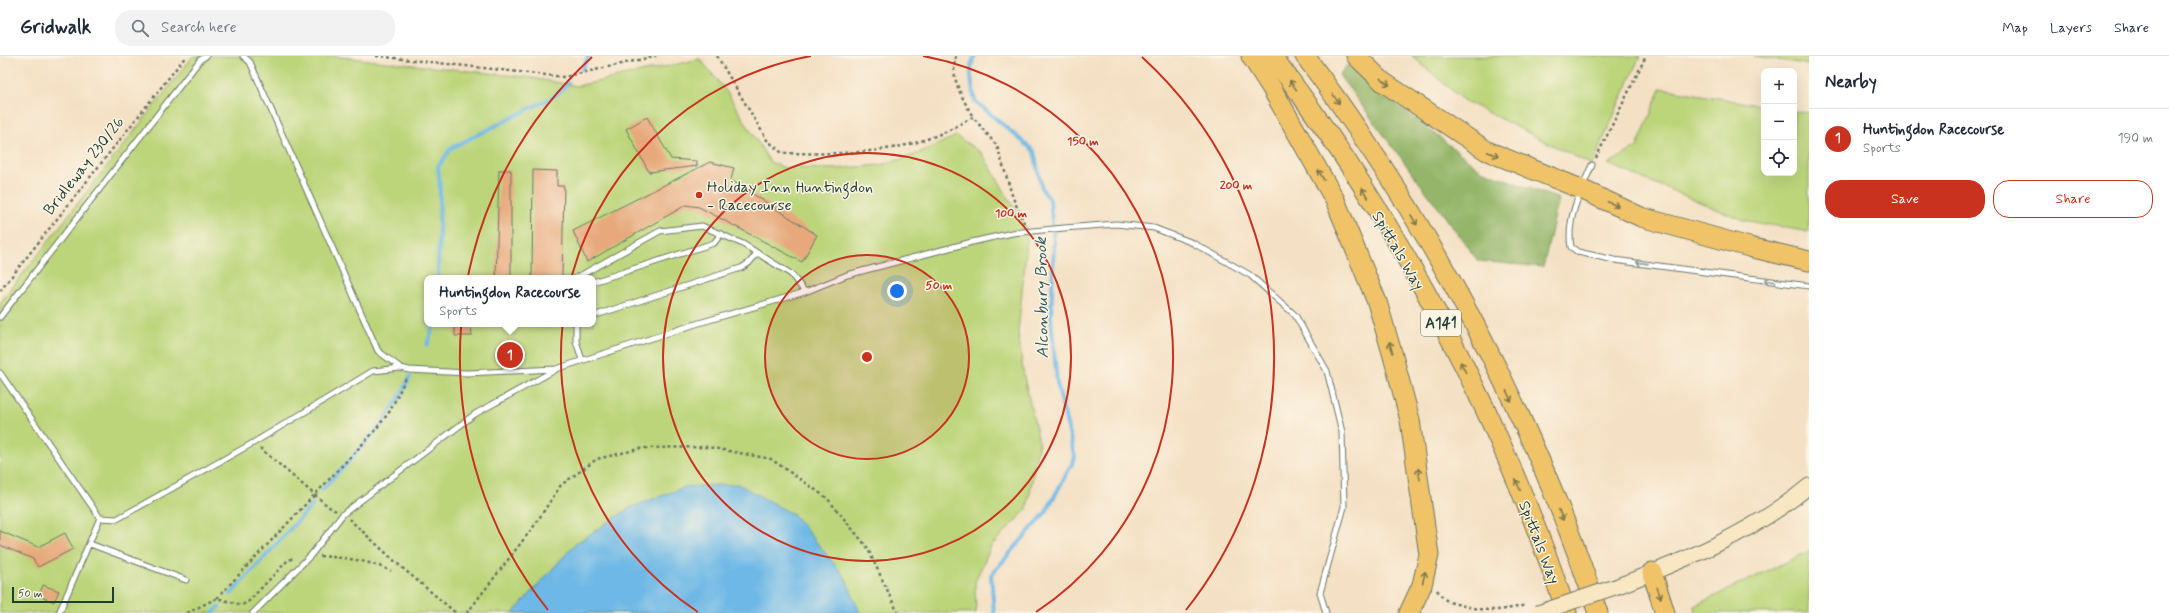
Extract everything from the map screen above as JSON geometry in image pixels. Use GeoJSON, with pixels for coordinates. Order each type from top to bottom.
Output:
{"type":"FeatureCollection","features":[{"type":"Feature","properties":{"kind":"highway"},"geometry":{"type":"LineString","coordinates":[[1251,56],[1271,87],[1335,200],[1377,302],[1394,356],[1410,420],[1429,555],[1422,585],[1409,613]]}},
{"type":"Feature","properties":{"kind":"highway","name":"Spittals Way"},"geometry":{"type":"LineString","coordinates":[[1272,56],[1349,167],[1409,266],[1439,320],[1471,382],[1516,481],[1567,613]]}},
{"type":"Feature","properties":{"kind":"highway","name":"Spittals Way"},"geometry":{"type":"LineString","coordinates":[[1305,56],[1389,178],[1457,294],[1492,361],[1545,476],[1598,613]]}},
{"type":"Feature","properties":{"kind":"highway"},"geometry":{"type":"LineString","coordinates":[[1356,56],[1383,82],[1487,151],[1581,189],[1641,216],[1749,247],[1809,261]]}},
{"type":"Feature","properties":{"kind":"highway"},"geometry":{"type":"LineString","coordinates":[[1652,572],[1665,613]]}},
{"type":"Feature","properties":{"kind":"main road"},"geometry":{"type":"LineString","coordinates":[[1534,610],[1618,586],[1717,545],[1766,518],[1809,486]]}},
{"type":"Feature","properties":{"kind":"lane"},"geometry":{"type":"LineString","coordinates":[[0,317],[195,66],[206,56]]}},
{"type":"Feature","properties":{"kind":"lane"},"geometry":{"type":"LineString","coordinates":[[243,56],[250,62],[378,351],[401,368]]}},
{"type":"Feature","properties":{"kind":"lane"},"geometry":{"type":"LineString","coordinates":[[1592,165],[1581,189],[1568,232],[1571,247],[1578,252],[1614,260],[1809,286]]}},
{"type":"Feature","properties":{"kind":"lane"},"geometry":{"type":"LineString","coordinates":[[253,613],[311,555],[343,514],[475,414],[556,369],[699,323],[805,292],[848,275],[972,242],[1028,231],[1116,224],[1154,228],[1193,243],[1250,276],[1295,315],[1327,371],[1342,432],[1344,507],[1320,593],[1326,613]]}},
{"type":"Feature","properties":{"kind":"lane"},"geometry":{"type":"LineString","coordinates":[[581,275],[660,231],[702,226],[722,234],[791,274],[805,292]]}},
{"type":"Feature","properties":{"kind":"lane"},"geometry":{"type":"LineString","coordinates":[[596,281],[714,243],[722,234]]}},
{"type":"Feature","properties":{"kind":"lane"},"geometry":{"type":"LineString","coordinates":[[596,315],[741,268],[749,263],[757,253]]}},
{"type":"Feature","properties":{"kind":"lane"},"geometry":{"type":"LineString","coordinates":[[576,327],[576,342],[582,360]]}},
{"type":"Feature","properties":{"kind":"lane"},"geometry":{"type":"LineString","coordinates":[[100,518],[117,519],[253,443],[373,371],[401,368],[409,370],[467,373],[556,369]]}},
{"type":"Feature","properties":{"kind":"lane"},"geometry":{"type":"LineString","coordinates":[[0,374],[100,518]]}},
{"type":"Feature","properties":{"kind":"lane"},"geometry":{"type":"LineString","coordinates":[[59,613],[100,518]]}},
{"type":"Feature","properties":{"kind":"lane"},"geometry":{"type":"LineString","coordinates":[[90,544],[186,580]]}},
{"type":"Feature","properties":{"kind":"path","name":"Bridleway 230/26"},"geometry":{"type":"LineString","coordinates":[[0,291],[186,56]]}},
{"type":"Feature","properties":{"kind":"path"},"geometry":{"type":"LineString","coordinates":[[376,56],[564,77],[656,56]]}},
{"type":"Feature","properties":{"kind":"path"},"geometry":{"type":"LineString","coordinates":[[717,56],[767,140],[782,153],[846,153],[892,149],[940,134],[972,117]]}},
{"type":"Feature","properties":{"kind":"path"},"geometry":{"type":"LineString","coordinates":[[956,56],[954,64],[957,85],[972,117],[997,146],[1013,198],[1028,231]]}},
{"type":"Feature","properties":{"kind":"path"},"geometry":{"type":"LineString","coordinates":[[1592,165],[1646,56]]}},
{"type":"Feature","properties":{"kind":"path"},"geometry":{"type":"LineString","coordinates":[[217,598],[381,422],[401,392],[409,370]]}},
{"type":"Feature","properties":{"kind":"path"},"geometry":{"type":"LineString","coordinates":[[253,443],[329,507],[343,514],[400,566],[456,613]]}},
{"type":"Feature","properties":{"kind":"path"},"geometry":{"type":"LineString","coordinates":[[467,613],[534,526],[561,485],[597,460],[643,448],[708,447],[771,459],[827,498],[867,547],[898,613]]}},
{"type":"Feature","properties":{"kind":"path"},"geometry":{"type":"LineString","coordinates":[[1435,585],[1443,598],[1449,602],[1471,608],[1501,612],[1534,610]]}},
{"type":"Feature","properties":{"kind":"green space"},"geometry":{"type":"Polygon","coordinates":[[[193,56],[331,56],[526,77],[577,86],[700,59],[726,91],[770,162],[785,168],[835,169],[880,165],[912,156],[956,136],[982,153],[1028,231],[1018,332],[1024,377],[1039,442],[1027,509],[991,546],[975,582],[976,613],[0,613],[0,303],[193,56]]]}},
{"type":"Feature","properties":{"kind":"green space"},"geometry":{"type":"Polygon","coordinates":[[[1412,56],[1640,56],[1592,165],[1463,100],[1412,56]]]}},
{"type":"Feature","properties":{"kind":"green space"},"geometry":{"type":"Polygon","coordinates":[[[1754,56],[1809,56],[1809,65],[1754,56]]]}},
{"type":"Feature","properties":{"kind":"green space"},"geometry":{"type":"Polygon","coordinates":[[[1347,65],[1481,170],[1559,199],[1543,267],[1478,261],[1339,75],[1347,65]]]}},
{"type":"Feature","properties":{"kind":"green space"},"geometry":{"type":"Polygon","coordinates":[[[1661,88],[1761,105],[1761,176],[1797,176],[1797,111],[1809,113],[1809,232],[1743,220],[1608,164],[1637,147],[1661,88]]]}},
{"type":"Feature","properties":{"kind":"green space"},"geometry":{"type":"Polygon","coordinates":[[[1809,551],[1809,613],[1695,613],[1694,606],[1809,551]]]}},
{"type":"Feature","properties":{"kind":"water"},"geometry":{"type":"Polygon","coordinates":[[[738,484],[794,515],[845,577],[860,613],[513,613],[575,544],[629,508],[685,487],[738,484]]]}},
{"type":"Feature","properties":{"kind":"building"},"geometry":{"type":"Polygon","coordinates":[[[647,117],[671,159],[697,161],[697,166],[649,172],[626,129],[647,117]]]}},
{"type":"Feature","properties":{"kind":"building","name":"Holiday Inn Huntingdon - Racecourse"},"geometry":{"type":"Polygon","coordinates":[[[710,162],[734,168],[731,180],[817,235],[802,262],[699,207],[686,205],[587,262],[573,231],[710,162]]]}},
{"type":"Feature","properties":{"kind":"building"},"geometry":{"type":"Polygon","coordinates":[[[499,170],[511,170],[511,275],[496,275],[499,170]]]}},
{"type":"Feature","properties":{"kind":"building"},"geometry":{"type":"Polygon","coordinates":[[[533,170],[557,171],[557,186],[564,186],[562,275],[532,275],[533,170]]]}},
{"type":"Feature","properties":{"kind":"building"},"geometry":{"type":"Polygon","coordinates":[[[455,327],[471,327],[472,336],[455,336],[455,327]]]}},
{"type":"Feature","properties":{"kind":"building"},"geometry":{"type":"Polygon","coordinates":[[[0,531],[38,547],[65,533],[73,549],[38,567],[33,559],[0,545],[0,531]]]}},
{"type":"Feature","properties":{"kind":"building"},"geometry":{"type":"Polygon","coordinates":[[[43,585],[59,591],[54,602],[39,596],[43,585]]]}},
{"type":"Feature","properties":{"kind":"waterway"},"geometry":{"type":"LineString","coordinates":[[582,69],[589,56]]}},
{"type":"Feature","properties":{"kind":"waterway","name":"Alconbury Brook"},"geometry":{"type":"LineString","coordinates":[[975,56],[971,66],[975,101],[1034,151],[1042,189],[1050,200],[1054,243],[1051,317],[1057,383],[1075,458],[1046,512],[991,575],[994,613]]}},
{"type":"Feature","properties":{"kind":"waterway"},"geometry":{"type":"LineString","coordinates":[[438,275],[440,187],[438,167],[451,148],[555,96],[568,83]]}},
{"type":"Feature","properties":{"kind":"waterway"},"geometry":{"type":"LineString","coordinates":[[427,345],[433,327]]}},
{"type":"Feature","properties":{"kind":"waterway"},"geometry":{"type":"LineString","coordinates":[[322,490],[382,423],[402,393],[410,377]]}},
{"type":"Feature","properties":{"kind":"waterway"},"geometry":{"type":"LineString","coordinates":[[231,594],[313,504]]}},
{"type":"Feature","properties":{"kind":"waterway"},"geometry":{"type":"LineString","coordinates":[[213,613],[219,607]]}},
{"type":"Feature","properties":{"kind":"place","name":"Holiday Inn Huntingdon - Racecourse"},"geometry":{"type":"Point","coordinates":[699,195]}},
{"type":"Feature","properties":{"kind":"place","name":"Huntingdon Racecourse"},"geometry":{"type":"Point","coordinates":[510,355]}}]}
